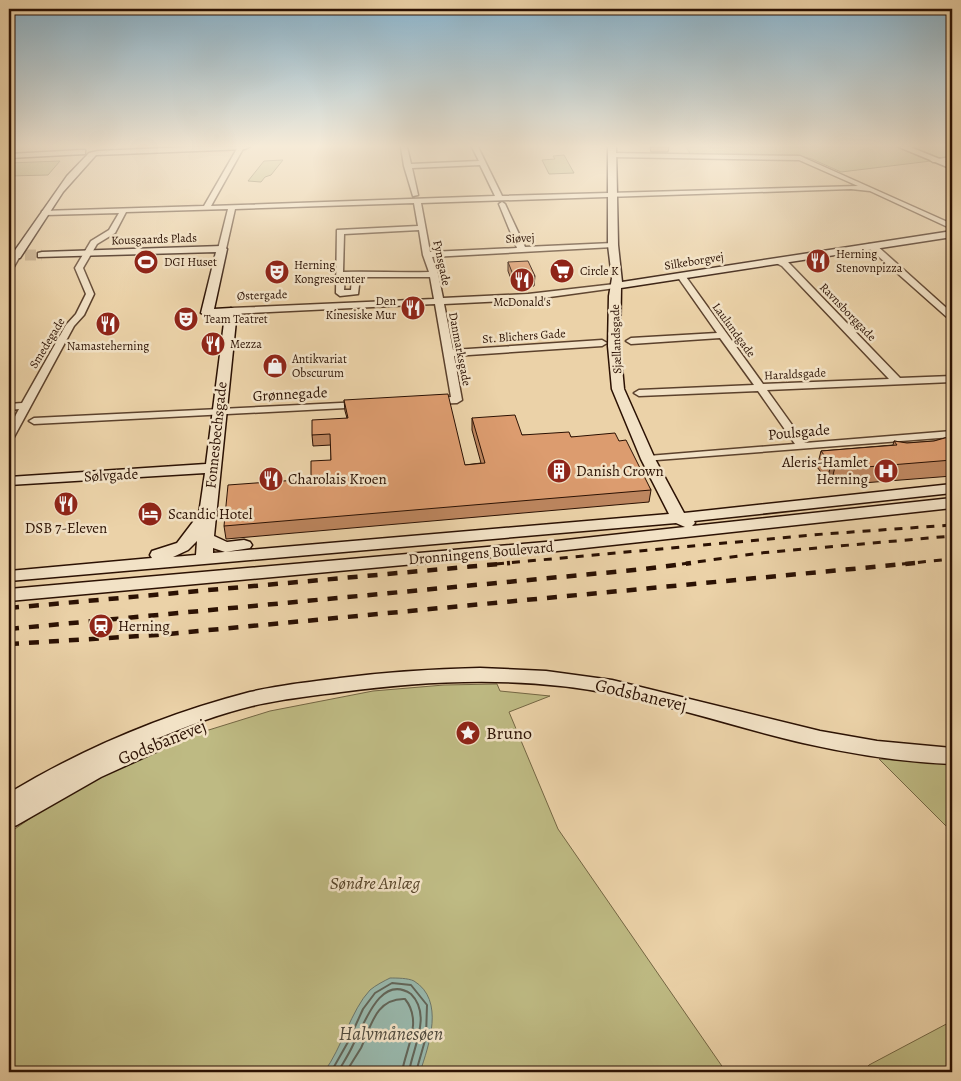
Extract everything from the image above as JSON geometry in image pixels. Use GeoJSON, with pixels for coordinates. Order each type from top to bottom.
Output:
{"type":"FeatureCollection","features":[{"type":"Feature","properties":{"kind":"main road","name":"Kousgaards Plads"},"geometry":{"type":"LineString","coordinates":[[42,255],[222,249]]}},
{"type":"Feature","properties":{"kind":"street"},"geometry":{"type":"LineString","coordinates":[[9,268],[57,197]]}},
{"type":"Feature","properties":{"kind":"street"},"geometry":{"type":"LineString","coordinates":[[207,207],[212,197]]}},
{"type":"Feature","properties":{"kind":"street"},"geometry":{"type":"LineString","coordinates":[[498,197],[522,250]]}},
{"type":"Feature","properties":{"kind":"street"},"geometry":{"type":"LineString","coordinates":[[45,213],[416,198],[500,201],[557,197]]}},
{"type":"Feature","properties":{"kind":"street","name":"Sjællandsgade"},"geometry":{"type":"LineString","coordinates":[[612,197],[613,245],[617,278],[615,286],[614,346],[618,389],[648,459],[679,518]]}},
{"type":"Feature","properties":{"kind":"street"},"geometry":{"type":"LineString","coordinates":[[889,197],[952,226]]}},
{"type":"Feature","properties":{"kind":"street","name":"Fynsgade"},"geometry":{"type":"LineString","coordinates":[[416,198],[427,255],[434,274],[439,302]]}},
{"type":"Feature","properties":{"kind":"street"},"geometry":{"type":"LineString","coordinates":[[222,249],[232,206]]}},
{"type":"Feature","properties":{"kind":"street","name":"Kousgaards Plads"},"geometry":{"type":"LineString","coordinates":[[88,253],[94,243],[112,232],[124,210]]}},
{"type":"Feature","properties":{"kind":"street"},"geometry":{"type":"LineString","coordinates":[[339,272],[340,232],[423,228]]}},
{"type":"Feature","properties":{"kind":"street","name":"Silkeborgvej"},"geometry":{"type":"LineString","coordinates":[[439,302],[534,297],[952,234]]}},
{"type":"Feature","properties":{"kind":"street","name":"Siøvej"},"geometry":{"type":"LineString","coordinates":[[427,255],[613,245]]}},
{"type":"Feature","properties":{"kind":"street"},"geometry":{"type":"LineString","coordinates":[[872,246],[952,317]]}},
{"type":"Feature","properties":{"kind":"street","name":"Østergade"},"geometry":{"type":"LineString","coordinates":[[222,249],[207,312],[439,302]]}},
{"type":"Feature","properties":{"kind":"street","name":"Smedegade"},"geometry":{"type":"LineString","coordinates":[[9,437],[70,325],[76,319],[90,294],[79,268],[88,253]]}},
{"type":"Feature","properties":{"kind":"street","name":"Ravnsborggade"},"geometry":{"type":"LineString","coordinates":[[779,261],[785,264],[897,381]]}},
{"type":"Feature","properties":{"kind":"street"},"geometry":{"type":"LineString","coordinates":[[356,274],[434,274]]}},
{"type":"Feature","properties":{"kind":"street","name":"Laulundgade"},"geometry":{"type":"LineString","coordinates":[[681,276],[802,446]]}},
{"type":"Feature","properties":{"kind":"street","name":"Danmarksgade"},"geometry":{"type":"LineString","coordinates":[[428,402],[457,400],[439,302]]}},
{"type":"Feature","properties":{"kind":"street","name":"Fonnesbechsgade"},"geometry":{"type":"LineString","coordinates":[[204,559],[207,515],[231,311]]}},
{"type":"Feature","properties":{"kind":"street"},"geometry":{"type":"LineString","coordinates":[[630,342],[723,335]]}},
{"type":"Feature","properties":{"kind":"street","name":"St. Blichers Gade"},"geometry":{"type":"LineString","coordinates":[[449,353],[602,343]]}},
{"type":"Feature","properties":{"kind":"street","name":"Haraldsgade"},"geometry":{"type":"LineString","coordinates":[[640,393],[952,379]]}},
{"type":"Feature","properties":{"kind":"street","name":"Grønnegade"},"geometry":{"type":"LineString","coordinates":[[34,421],[368,405]]}},
{"type":"Feature","properties":{"kind":"street"},"geometry":{"type":"LineString","coordinates":[[9,407],[25,406]]}},
{"type":"Feature","properties":{"kind":"street","name":"Poulsgade"},"geometry":{"type":"LineString","coordinates":[[648,459],[952,434]]}},
{"type":"Feature","properties":{"kind":"street","name":"Sølvgade"},"geometry":{"type":"LineString","coordinates":[[9,481],[213,468]]}},
{"type":"Feature","properties":{"kind":"street","name":"Dronningens Boulevard"},"geometry":{"type":"LineString","coordinates":[[14,576],[679,518],[952,488]]}},
{"type":"Feature","properties":{"kind":"street","name":"Dronningens Boulevard"},"geometry":{"type":"LineString","coordinates":[[9,595],[557,546],[718,530],[952,503]]}},
{"type":"Feature","properties":{"kind":"street"},"geometry":{"type":"LineString","coordinates":[[14,576],[53,566],[173,552],[186,546],[192,540],[196,529],[207,515]]}},
{"type":"Feature","properties":{"kind":"street"},"geometry":{"type":"LineString","coordinates":[[557,546],[596,535],[663,527],[676,524],[679,518],[691,526],[718,530]]}},
{"type":"Feature","properties":{"kind":"street"},"geometry":{"type":"LineString","coordinates":[[205,538],[225,547],[391,535],[443,539]]}},
{"type":"Feature","properties":{"kind":"street"},"geometry":{"type":"LineString","coordinates":[[9,589],[40,583],[193,569],[204,559],[220,566],[296,563],[317,568]]}},
{"type":"Feature","properties":{"kind":"street","name":"Godsbanevej"},"geometry":{"type":"LineString","coordinates":[[9,804],[28,791],[89,760],[166,727],[213,710],[285,692],[382,679],[482,674],[573,680],[666,699],[803,735],[870,748],[952,756]]}},
{"type":"Feature","properties":{"kind":"street","name":"Godsbanevej"},"geometry":{"type":"LineString","coordinates":[[9,819],[94,771],[170,736],[326,687]]}},
{"type":"Feature","properties":{"kind":"green space","name":"Søndre Anlæg"},"geometry":{"type":"Polygon","coordinates":[[[497,684],[500,691],[550,696],[509,712],[558,829],[726,1072],[9,1072],[9,833],[51,804],[127,762],[199,733],[270,711],[373,691],[444,685],[497,684]]]}},
{"type":"Feature","properties":{"kind":"green space"},"geometry":{"type":"Polygon","coordinates":[[[879,759],[952,764],[952,832],[879,759]]]}},
{"type":"Feature","properties":{"kind":"green space"},"geometry":{"type":"Polygon","coordinates":[[[952,1021],[952,1072],[863,1072],[869,1065],[952,1021]]]}},
{"type":"Feature","properties":{"kind":"water","name":"Halvmånesøen"},"geometry":{"type":"Polygon","coordinates":[[[390,978],[414,981],[424,989],[429,999],[432,1011],[432,1024],[420,1072],[324,1072],[363,998],[372,988],[390,978]]]}},
{"type":"Feature","properties":{"kind":"building"},"geometry":{"type":"Polygon","coordinates":[[[528,261],[535,276],[514,277],[508,262],[528,261]]]}},
{"type":"Feature","properties":{"kind":"building","name":"Danish Crown"},"geometry":{"type":"Polygon","coordinates":[[[448,394],[465,465],[485,463],[472,418],[515,415],[522,435],[569,432],[571,437],[615,433],[619,441],[626,440],[651,490],[224,526],[228,485],[311,479],[311,461],[331,460],[330,434],[312,435],[312,420],[348,418],[344,400],[448,394]]]}},
{"type":"Feature","properties":{"kind":"building"},"geometry":{"type":"Polygon","coordinates":[[[952,436],[952,460],[841,469],[836,463],[831,464],[821,451],[897,445],[894,441],[907,443],[934,441],[952,436]]]}},
{"type":"Feature","properties":{"kind":"tunnel"},"geometry":{"type":"LineString","coordinates":[[25,255],[42,255]]}},
{"type":"Feature","properties":{"kind":"railway"},"geometry":{"type":"LineString","coordinates":[[496,564],[824,534],[952,525]]}},
{"type":"Feature","properties":{"kind":"railway"},"geometry":{"type":"LineString","coordinates":[[682,564],[760,553],[952,536]]}},
{"type":"Feature","properties":{"kind":"railway"},"geometry":{"type":"LineString","coordinates":[[902,564],[952,559]]}},
{"type":"Feature","properties":{"kind":"railway"},"geometry":{"type":"LineString","coordinates":[[9,608],[510,563]]}},
{"type":"Feature","properties":{"kind":"railway"},"geometry":{"type":"LineString","coordinates":[[9,629],[645,569],[691,563]]}},
{"type":"Feature","properties":{"kind":"railway"},"geometry":{"type":"LineString","coordinates":[[9,644],[157,635],[915,563]]}},
{"type":"Feature","properties":{"kind":"place","name":"Herning Stenovnpizza"},"geometry":{"type":"Point","coordinates":[818,261]}},
{"type":"Feature","properties":{"kind":"place","name":"DGI Huset"},"geometry":{"type":"Point","coordinates":[146,262]}},
{"type":"Feature","properties":{"kind":"place","name":"Circle K"},"geometry":{"type":"Point","coordinates":[562,271]}},
{"type":"Feature","properties":{"kind":"place","name":"Herning Kongrescenter"},"geometry":{"type":"Point","coordinates":[277,272]}},
{"type":"Feature","properties":{"kind":"place","name":"McDonald's"},"geometry":{"type":"Point","coordinates":[522,280]}},
{"type":"Feature","properties":{"kind":"place","name":"Den Kinesiske Mur"},"geometry":{"type":"Point","coordinates":[413,308]}},
{"type":"Feature","properties":{"kind":"place","name":"Team Teatret"},"geometry":{"type":"Point","coordinates":[186,319]}},
{"type":"Feature","properties":{"kind":"place","name":"Namasteherning"},"geometry":{"type":"Point","coordinates":[108,324]}},
{"type":"Feature","properties":{"kind":"place","name":"Mezza"},"geometry":{"type":"Point","coordinates":[213,344]}},
{"type":"Feature","properties":{"kind":"place","name":"Antikvariat Obscurum"},"geometry":{"type":"Point","coordinates":[275,366]}},
{"type":"Feature","properties":{"kind":"place","name":"Danish Crown"},"geometry":{"type":"Point","coordinates":[559,471]}},
{"type":"Feature","properties":{"kind":"place","name":"Aleris-Hamlet Herning"},"geometry":{"type":"Point","coordinates":[886,471]}},
{"type":"Feature","properties":{"kind":"place","name":"Charolais Kroen"},"geometry":{"type":"Point","coordinates":[271,479]}},
{"type":"Feature","properties":{"kind":"place","name":"DSB 7-Eleven"},"geometry":{"type":"Point","coordinates":[66,504]}},
{"type":"Feature","properties":{"kind":"place","name":"Scandic Hotel"},"geometry":{"type":"Point","coordinates":[150,514]}},
{"type":"Feature","properties":{"kind":"place","name":"Herning"},"geometry":{"type":"Point","coordinates":[101,626]}},
{"type":"Feature","properties":{"kind":"place","name":"Bruno"},"geometry":{"type":"Point","coordinates":[468,733]}}]}
